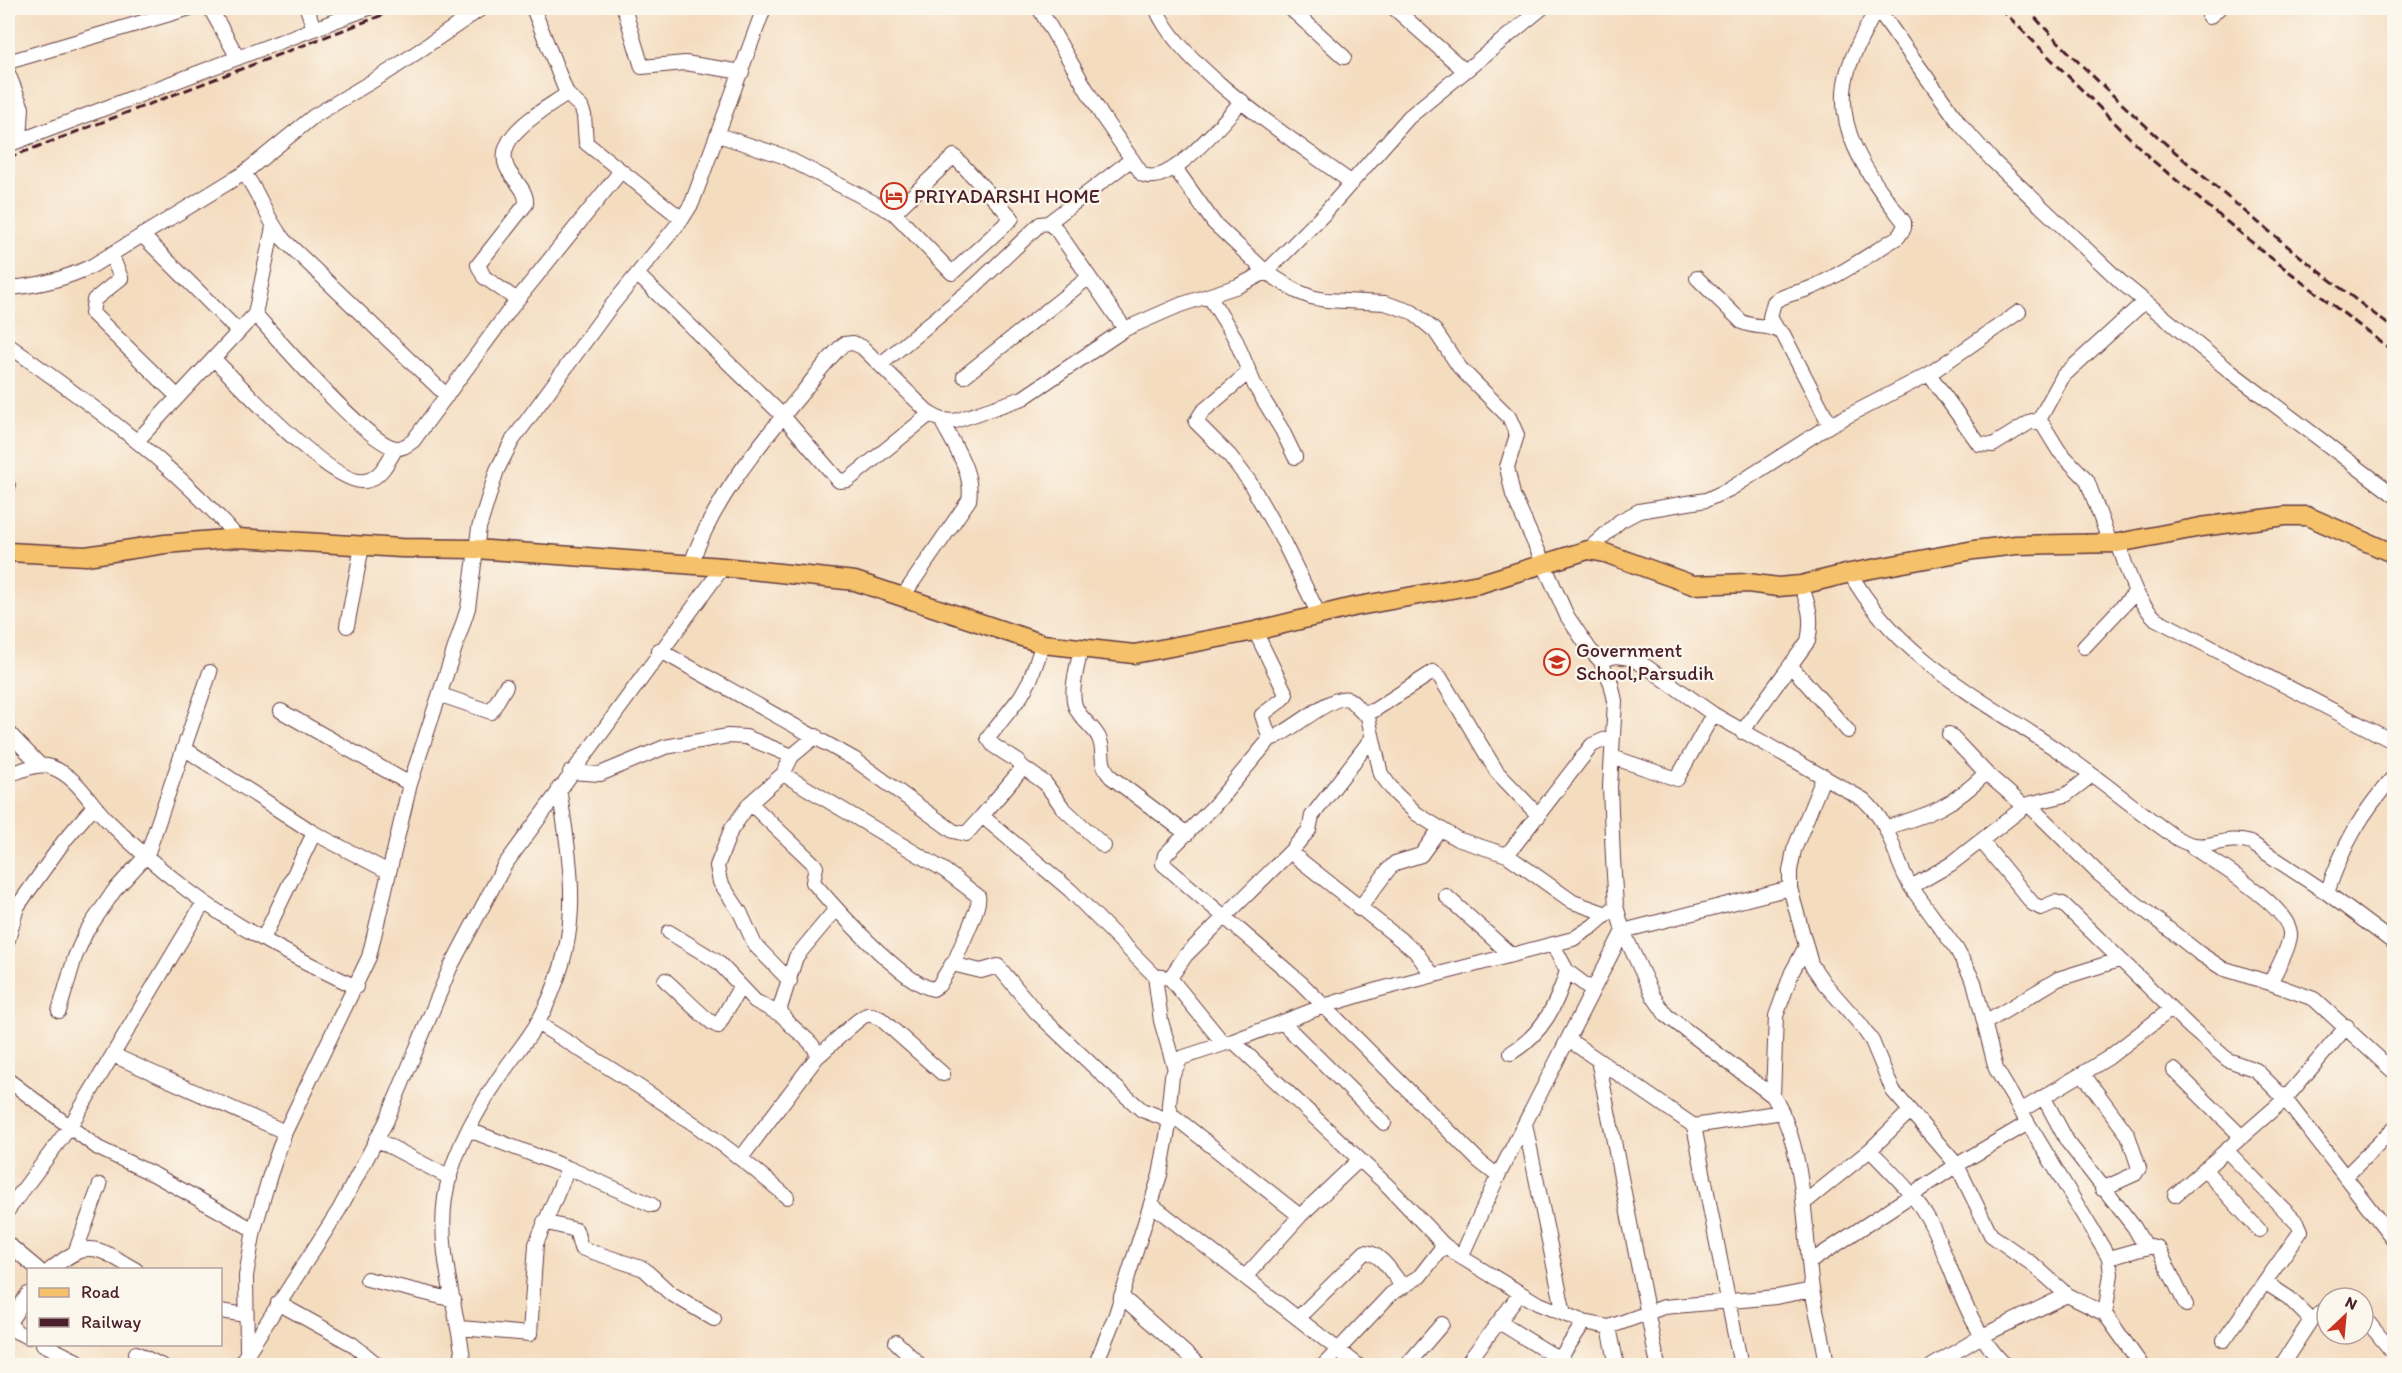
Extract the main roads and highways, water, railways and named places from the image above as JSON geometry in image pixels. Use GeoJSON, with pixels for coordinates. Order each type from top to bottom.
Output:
{"type":"FeatureCollection","features":[{"type":"Feature","properties":{"kind":"main road"},"geometry":{"type":"LineString","coordinates":[[8,552],[86,556],[165,544],[238,538],[362,546],[475,549],[691,564],[855,581],[1043,644],[1134,654],[1479,584],[1588,550],[1605,553],[1693,585],[1748,583],[1778,587],[1800,585],[1850,573],[1984,549],[2016,545],[2114,543],[2252,520],[2307,516],[2394,554]]}},
{"type":"Feature","properties":{"kind":"railway"},"geometry":{"type":"LineString","coordinates":[[8,158],[401,8]]}},
{"type":"Feature","properties":{"kind":"railway"},"geometry":{"type":"LineString","coordinates":[[2000,8],[2152,160],[2266,254],[2394,352]]}},
{"type":"Feature","properties":{"kind":"railway"},"geometry":{"type":"LineString","coordinates":[[2026,8],[2112,95],[2157,136],[2250,216],[2394,329]]}},
{"type":"Feature","properties":{"kind":"place","name":"PRIYADARSHI HOME"},"geometry":{"type":"Point","coordinates":[894,196]}},
{"type":"Feature","properties":{"kind":"place","name":"Government School,Parsudih"},"geometry":{"type":"Point","coordinates":[1557,662]}}]}
